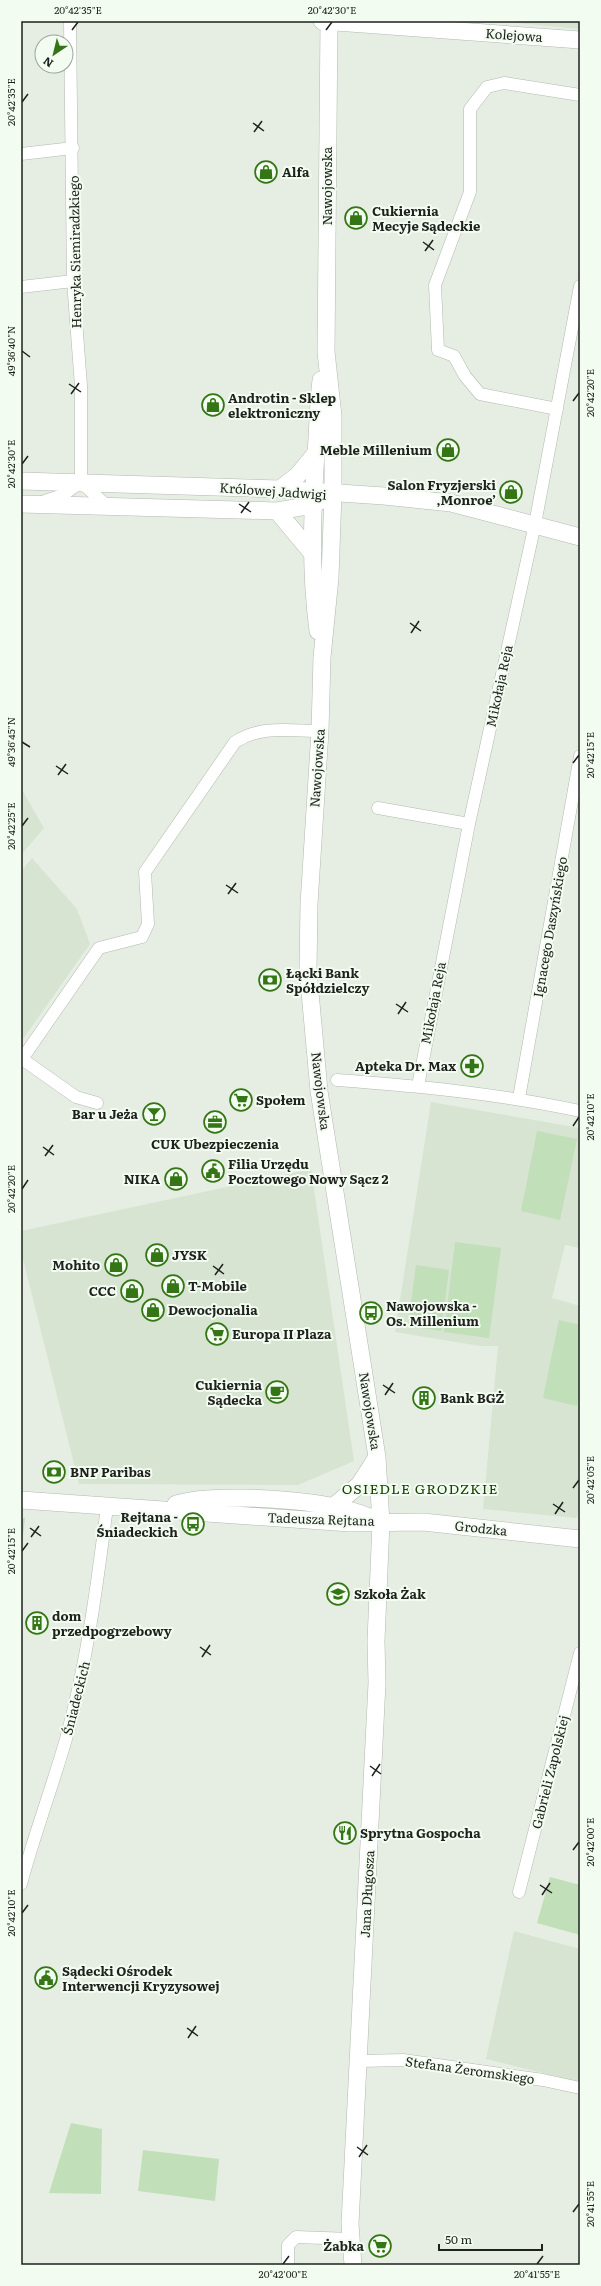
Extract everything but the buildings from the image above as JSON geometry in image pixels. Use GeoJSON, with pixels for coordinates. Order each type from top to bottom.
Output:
{"type":"FeatureCollection","features":[{"type":"Feature","properties":{"kind":"street","name":"Henryka Siemiradzkiego"},"geometry":{"type":"LineString","coordinates":[[70,21],[73,148],[73,281],[81,386],[81,482]]}},
{"type":"Feature","properties":{"kind":"street","name":"Kolejowa"},"geometry":{"type":"LineString","coordinates":[[327,21],[580,40]]}},
{"type":"Feature","properties":{"kind":"street","name":"Nawojowska"},"geometry":{"type":"LineString","coordinates":[[327,21],[326,352],[333,416],[333,493],[330,578],[322,657],[320,731],[309,904],[308,970],[319,1091],[377,1457],[381,1523]]}},
{"type":"Feature","properties":{"kind":"street"},"geometry":{"type":"LineString","coordinates":[[557,409],[480,394],[464,376],[454,356],[438,350],[435,285],[470,192],[470,108],[487,87],[504,83],[580,95]]}},
{"type":"Feature","properties":{"kind":"street"},"geometry":{"type":"LineString","coordinates":[[21,154],[73,148]]}},
{"type":"Feature","properties":{"kind":"street"},"geometry":{"type":"LineString","coordinates":[[21,287],[73,281]]}},
{"type":"Feature","properties":{"kind":"street","name":"Mikołaja Reja"},"geometry":{"type":"LineString","coordinates":[[418,1086],[469,824],[535,524],[580,286]]}},
{"type":"Feature","properties":{"kind":"street","name":"Nawojowska"},"geometry":{"type":"LineString","coordinates":[[322,657],[312,587],[312,553],[316,453],[321,382],[326,352]]}},
{"type":"Feature","properties":{"kind":"street"},"geometry":{"type":"LineString","coordinates":[[280,489],[298,475],[316,453]]}},
{"type":"Feature","properties":{"kind":"street","name":"Królowej Jadwigi"},"geometry":{"type":"LineString","coordinates":[[21,481],[280,489],[313,498]]}},
{"type":"Feature","properties":{"kind":"street"},"geometry":{"type":"LineString","coordinates":[[28,504],[63,495],[81,482],[108,507]]}},
{"type":"Feature","properties":{"kind":"street","name":"Królowej Jadwigi"},"geometry":{"type":"LineString","coordinates":[[28,504],[277,511],[313,498],[333,493],[452,503],[580,537]]}},
{"type":"Feature","properties":{"kind":"street"},"geometry":{"type":"LineString","coordinates":[[277,511],[312,553]]}},
{"type":"Feature","properties":{"kind":"street"},"geometry":{"type":"LineString","coordinates":[[97,1103],[76,1097],[22,1059],[100,948],[142,937],[148,924],[145,872],[235,742],[249,733],[268,730],[320,731]]}},
{"type":"Feature","properties":{"kind":"street","name":"Ignacego Daszyńskiego"},"geometry":{"type":"LineString","coordinates":[[519,1098],[580,756]]}},
{"type":"Feature","properties":{"kind":"street"},"geometry":{"type":"LineString","coordinates":[[378,808],[469,824]]}},
{"type":"Feature","properties":{"kind":"street"},"geometry":{"type":"LineString","coordinates":[[338,1080],[418,1086],[519,1098],[580,1111]]}},
{"type":"Feature","properties":{"kind":"street"},"geometry":{"type":"LineString","coordinates":[[334,1506],[359,1485],[377,1457]]}},
{"type":"Feature","properties":{"kind":"street","name":"Tadeusza Rejtana"},"geometry":{"type":"LineString","coordinates":[[152,1509],[205,1499],[253,1499],[334,1506],[351,1509],[381,1523]]}},
{"type":"Feature","properties":{"kind":"street","name":"Tadeusza Rejtana"},"geometry":{"type":"LineString","coordinates":[[21,1500],[350,1523],[381,1523]]}},
{"type":"Feature","properties":{"kind":"street","name":"Śniadeckich"},"geometry":{"type":"LineString","coordinates":[[21,1884],[66,1740],[86,1653],[95,1604],[107,1507]]}},
{"type":"Feature","properties":{"kind":"street","name":"Grodzka"},"geometry":{"type":"LineString","coordinates":[[381,1523],[423,1522],[580,1539]]}},
{"type":"Feature","properties":{"kind":"street","name":"Jana Długosza"},"geometry":{"type":"LineString","coordinates":[[353,2265],[351,2238],[377,1683],[376,1642],[381,1523]]}},
{"type":"Feature","properties":{"kind":"street","name":"Gabrieli Zapolskiej"},"geometry":{"type":"LineString","coordinates":[[519,1892],[580,1653]]}},
{"type":"Feature","properties":{"kind":"street","name":"Stefana Żeromskiego"},"geometry":{"type":"LineString","coordinates":[[360,2061],[403,2060],[543,2080],[580,2088]]}},
{"type":"Feature","properties":{"kind":"street"},"geometry":{"type":"LineString","coordinates":[[288,2265],[288,2245],[296,2237],[351,2238]]}},
{"type":"Feature","properties":{"kind":"shaded area"},"geometry":{"type":"Polygon","coordinates":[[[495,21],[580,21],[580,29],[495,21]]]}},
{"type":"Feature","properties":{"kind":"shaded area"},"geometry":{"type":"Polygon","coordinates":[[[21,788],[44,828],[21,855],[21,788]]]}},
{"type":"Feature","properties":{"kind":"shaded area"},"geometry":{"type":"Polygon","coordinates":[[[32,858],[77,909],[90,944],[21,1042],[21,871],[32,858]]]}},
{"type":"Feature","properties":{"kind":"shaded area"},"geometry":{"type":"Polygon","coordinates":[[[431,1102],[580,1128],[580,1248],[565,1245],[552,1298],[580,1306],[580,1501],[577,1518],[483,1509],[498,1346],[480,1346],[395,1332],[431,1102]]]}},
{"type":"Feature","properties":{"kind":"shaded area","name":"Europa II Plaza"},"geometry":{"type":"Polygon","coordinates":[[[311,1169],[354,1461],[298,1485],[79,1484],[21,1251],[21,1231],[311,1169]]]}},
{"type":"Feature","properties":{"kind":"shaded area"},"geometry":{"type":"Polygon","coordinates":[[[514,1931],[580,1949],[580,2082],[486,2059],[514,1931]]]}},
{"type":"Feature","properties":{"kind":"green space"},"geometry":{"type":"Polygon","coordinates":[[[537,1131],[577,1139],[560,1220],[521,1211],[537,1131]]]}},
{"type":"Feature","properties":{"kind":"green space"},"geometry":{"type":"Polygon","coordinates":[[[455,1242],[501,1248],[489,1338],[444,1332],[455,1242]]]}},
{"type":"Feature","properties":{"kind":"green space"},"geometry":{"type":"Polygon","coordinates":[[[416,1265],[449,1270],[441,1331],[408,1326],[416,1265]]]}},
{"type":"Feature","properties":{"kind":"green space"},"geometry":{"type":"Polygon","coordinates":[[[559,1320],[580,1325],[580,1392],[577,1406],[543,1398],[559,1320]]]}},
{"type":"Feature","properties":{"kind":"green space"},"geometry":{"type":"Polygon","coordinates":[[[21,1518],[25,1518],[21,1552],[21,1518]]]}},
{"type":"Feature","properties":{"kind":"green space"},"geometry":{"type":"Polygon","coordinates":[[[550,1877],[580,1885],[580,1935],[537,1923],[550,1877]]]}},
{"type":"Feature","properties":{"kind":"green space"},"geometry":{"type":"Polygon","coordinates":[[[71,2123],[102,2129],[101,2194],[49,2193],[71,2123]]]}},
{"type":"Feature","properties":{"kind":"green space"},"geometry":{"type":"Polygon","coordinates":[[[143,2150],[219,2159],[215,2201],[138,2191],[143,2150]]]}},
{"type":"Feature","properties":{"kind":"place","name":"Alfa"},"geometry":{"type":"Point","coordinates":[266,172]}},
{"type":"Feature","properties":{"kind":"place","name":"Cukiernia Mecyje Sądeckie"},"geometry":{"type":"Point","coordinates":[356,218]}},
{"type":"Feature","properties":{"kind":"place","name":"Androtin - Sklep elektroniczny"},"geometry":{"type":"Point","coordinates":[213,405]}},
{"type":"Feature","properties":{"kind":"place","name":"Meble Millenium"},"geometry":{"type":"Point","coordinates":[448,450]}},
{"type":"Feature","properties":{"kind":"place","name":"Salon Fryzjerski ‚Monroe’"},"geometry":{"type":"Point","coordinates":[511,492]}},
{"type":"Feature","properties":{"kind":"place","name":"Łącki Bank Spółdzielczy"},"geometry":{"type":"Point","coordinates":[270,980]}},
{"type":"Feature","properties":{"kind":"place","name":"Apteka Dr. Max"},"geometry":{"type":"Point","coordinates":[472,1066]}},
{"type":"Feature","properties":{"kind":"place","name":"Społem"},"geometry":{"type":"Point","coordinates":[241,1100]}},
{"type":"Feature","properties":{"kind":"place","name":"Bar u Jeża"},"geometry":{"type":"Point","coordinates":[154,1114]}},
{"type":"Feature","properties":{"kind":"place","name":"CUK Ubezpieczenia"},"geometry":{"type":"Point","coordinates":[215,1122]}},
{"type":"Feature","properties":{"kind":"place","name":"Filia Urzędu Pocztowego Nowy Sącz 2"},"geometry":{"type":"Point","coordinates":[213,1171]}},
{"type":"Feature","properties":{"kind":"place","name":"NIKA"},"geometry":{"type":"Point","coordinates":[176,1179]}},
{"type":"Feature","properties":{"kind":"place","name":"JYSK"},"geometry":{"type":"Point","coordinates":[157,1255]}},
{"type":"Feature","properties":{"kind":"place","name":"Mohito"},"geometry":{"type":"Point","coordinates":[116,1265]}},
{"type":"Feature","properties":{"kind":"place","name":"T-Mobile"},"geometry":{"type":"Point","coordinates":[173,1286]}},
{"type":"Feature","properties":{"kind":"place","name":"CCC"},"geometry":{"type":"Point","coordinates":[132,1291]}},
{"type":"Feature","properties":{"kind":"place","name":"Dewocjonalia"},"geometry":{"type":"Point","coordinates":[153,1310]}},
{"type":"Feature","properties":{"kind":"place","name":"Nawojowska - Os. Millenium"},"geometry":{"type":"Point","coordinates":[371,1313]}},
{"type":"Feature","properties":{"kind":"place","name":"Europa II Plaza"},"geometry":{"type":"Point","coordinates":[217,1334]}},
{"type":"Feature","properties":{"kind":"place","name":"Cukiernia Sądecka"},"geometry":{"type":"Point","coordinates":[277,1392]}},
{"type":"Feature","properties":{"kind":"place","name":"Bank BGŻ"},"geometry":{"type":"Point","coordinates":[424,1398]}},
{"type":"Feature","properties":{"kind":"place","name":"BNP Paribas"},"geometry":{"type":"Point","coordinates":[54,1472]}},
{"type":"Feature","properties":{"kind":"place","name":"Rejtana - Śniadeckich"},"geometry":{"type":"Point","coordinates":[193,1524]}},
{"type":"Feature","properties":{"kind":"place","name":"Szkoła Żak"},"geometry":{"type":"Point","coordinates":[338,1594]}},
{"type":"Feature","properties":{"kind":"place","name":"dom przedpogrzebowy"},"geometry":{"type":"Point","coordinates":[37,1623]}},
{"type":"Feature","properties":{"kind":"place","name":"Sprytna Gospocha"},"geometry":{"type":"Point","coordinates":[345,1833]}},
{"type":"Feature","properties":{"kind":"place","name":"Sądecki Ośrodek Interwencji Kryzysowej"},"geometry":{"type":"Point","coordinates":[46,1978]}},
{"type":"Feature","properties":{"kind":"place","name":"Żabka"},"geometry":{"type":"Point","coordinates":[380,2246]}},
{"type":"Feature","properties":{"kind":"district","name":"OSIEDLE GRODZKIE"},"geometry":{"type":"Point","coordinates":[420,1489]}}]}
